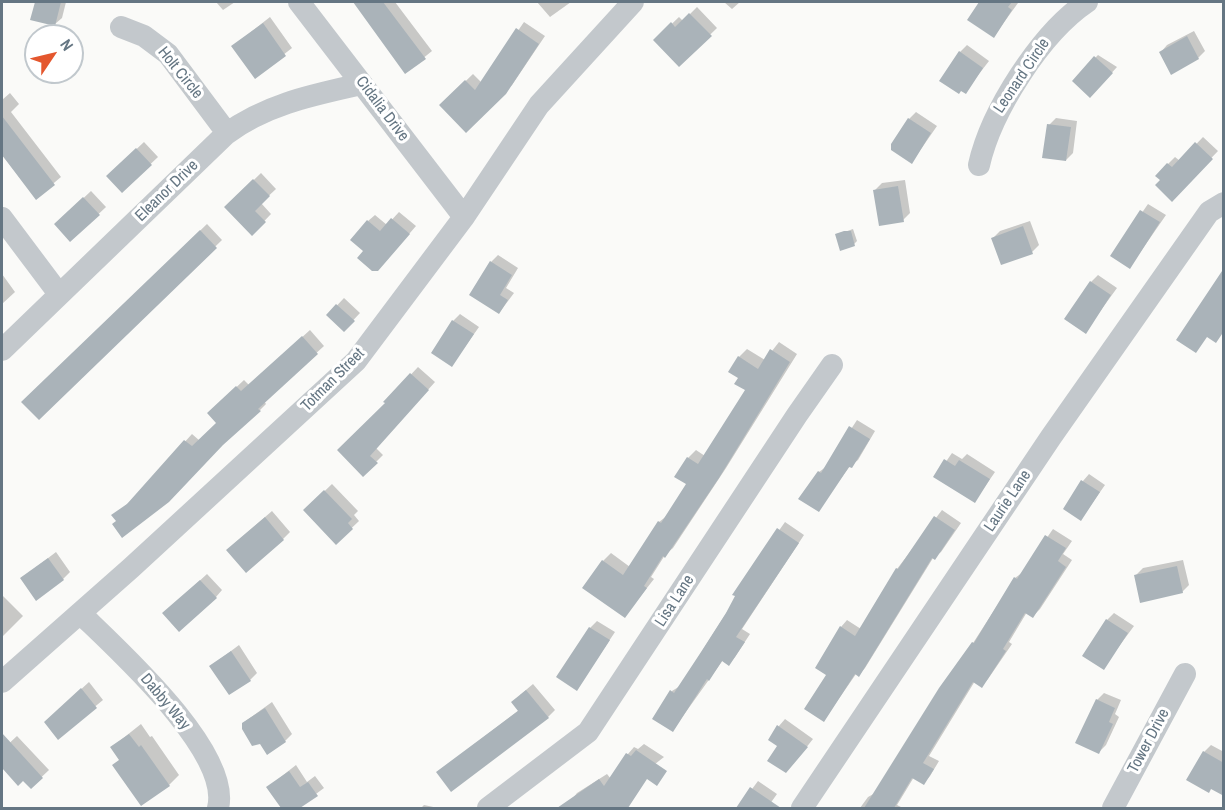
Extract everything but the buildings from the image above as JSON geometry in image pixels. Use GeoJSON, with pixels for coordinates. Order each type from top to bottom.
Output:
{"type":"FeatureCollection","features":[{"type":"Feature","properties":{"kind":"street","name":"Cidalia Drive"},"geometry":{"type":"LineString","coordinates":[[299,2],[464,217]]}},
{"type":"Feature","properties":{"kind":"street","name":"Totman Street"},"geometry":{"type":"LineString","coordinates":[[2,682],[356,361],[464,217],[539,105],[633,2]]}},
{"type":"Feature","properties":{"kind":"street","name":"Leonard Circle"},"geometry":{"type":"LineString","coordinates":[[979,165],[988,131],[999,109],[1048,37],[1074,10],[1087,2]]}},
{"type":"Feature","properties":{"kind":"street","name":"Holt Circle"},"geometry":{"type":"LineString","coordinates":[[121,27],[144,36],[168,54],[227,133]]}},
{"type":"Feature","properties":{"kind":"street","name":"Eleanor Drive"},"geometry":{"type":"LineString","coordinates":[[2,350],[227,133],[247,118],[295,99],[362,84]]}},
{"type":"Feature","properties":{"kind":"street","name":"Laurie Lane"},"geometry":{"type":"LineString","coordinates":[[802,808],[1051,437],[1209,212],[1224,203]]}},
{"type":"Feature","properties":{"kind":"street"},"geometry":{"type":"LineString","coordinates":[[2,218],[59,294]]}},
{"type":"Feature","properties":{"kind":"street","name":"Lisa Lane"},"geometry":{"type":"LineString","coordinates":[[488,808],[588,732],[832,365]]}},
{"type":"Feature","properties":{"kind":"street","name":"Dabby Way"},"geometry":{"type":"LineString","coordinates":[[80,613],[139,672],[189,730],[211,762],[219,802],[218,808]]}},
{"type":"Feature","properties":{"kind":"street","name":"Tower Drive"},"geometry":{"type":"LineString","coordinates":[[1113,808],[1185,674]]}}]}
